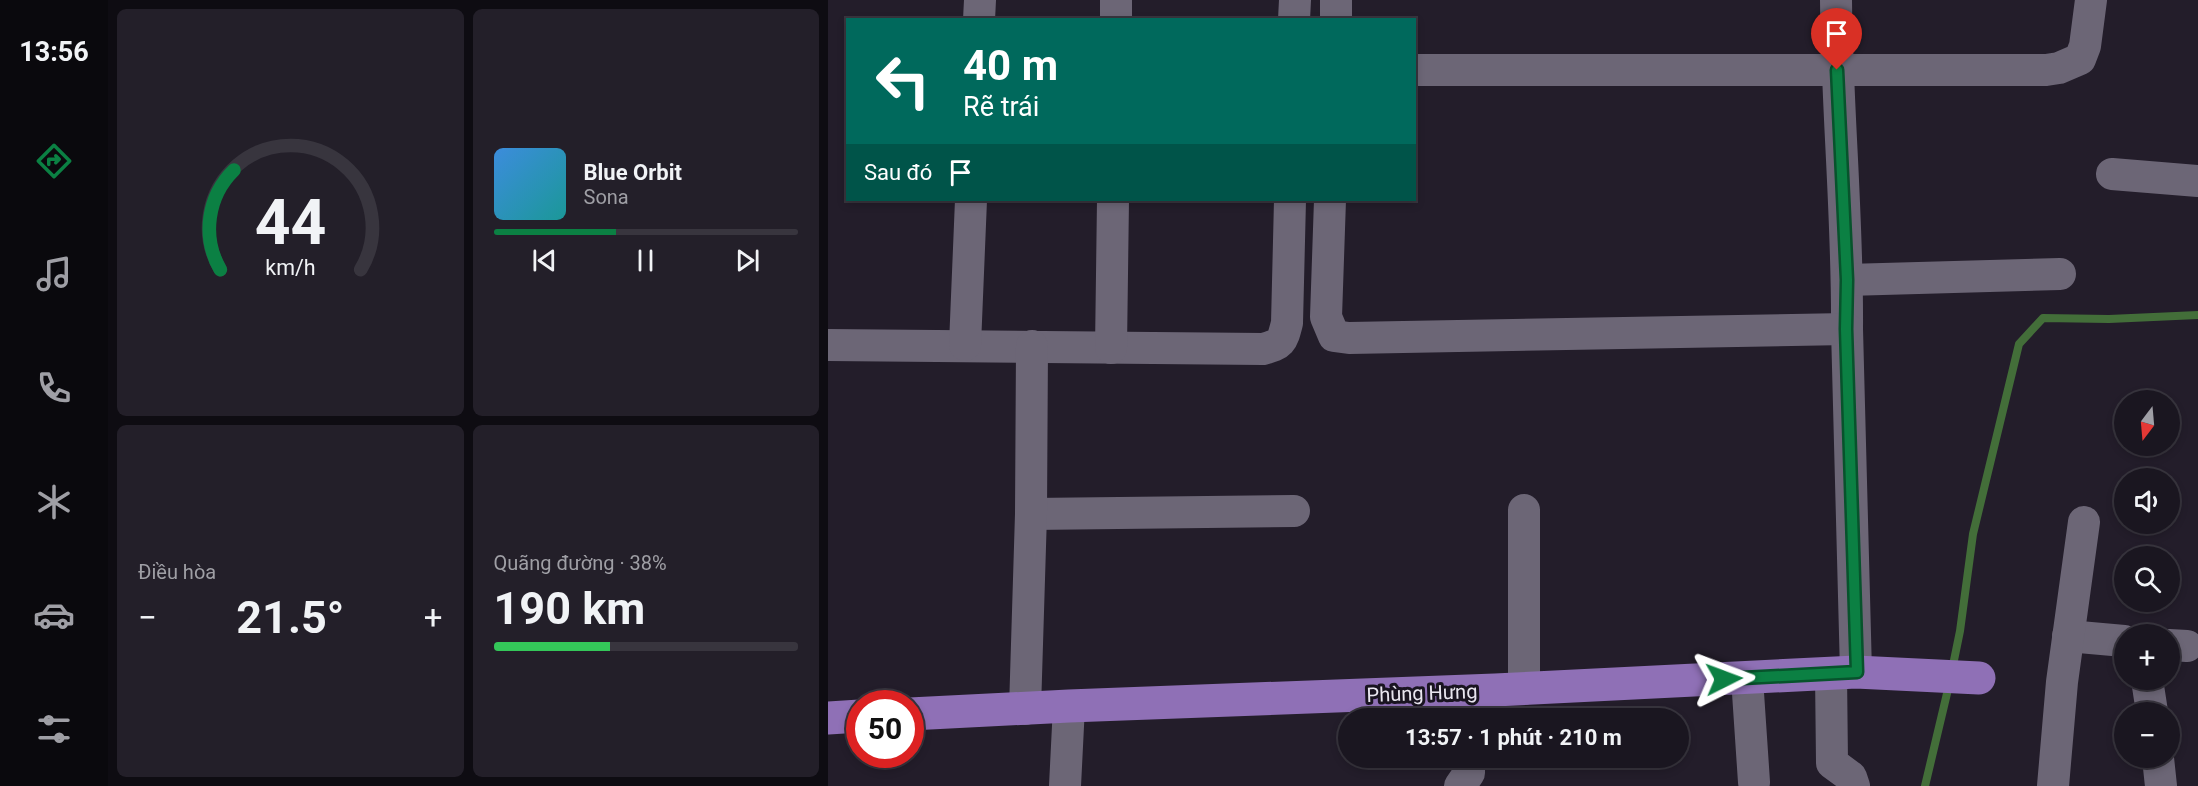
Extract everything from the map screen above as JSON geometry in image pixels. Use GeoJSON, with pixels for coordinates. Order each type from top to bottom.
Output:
{"type":"FeatureCollection","features":[{"type":"Feature","properties":{"kind":"main road","name":"Phùng Hưng"},"geometry":{"type":"LineString","coordinates":[[924,713],[1069,706],[1466,705],[1524,689],[1844,673],[1979,678]]}},
{"type":"Feature","properties":{"kind":"main road"},"geometry":{"type":"LineString","coordinates":[[828,718],[846,717]]}},
{"type":"Feature","properties":{"kind":"street"},"geometry":{"type":"LineString","coordinates":[[979,18],[980,0]]}},
{"type":"Feature","properties":{"kind":"street"},"geometry":{"type":"LineString","coordinates":[[1116,0],[1116,18]]}},
{"type":"Feature","properties":{"kind":"street"},"geometry":{"type":"LineString","coordinates":[[1294,18],[1295,0]]}},
{"type":"Feature","properties":{"kind":"street"},"geometry":{"type":"LineString","coordinates":[[1336,0],[1336,18]]}},
{"type":"Feature","properties":{"kind":"street"},"geometry":{"type":"LineString","coordinates":[[1836,0],[1847,280],[1844,673],[1832,763],[1851,777],[1854,786]]}},
{"type":"Feature","properties":{"kind":"street"},"geometry":{"type":"LineString","coordinates":[[1416,70],[2025,70],[2059,68],[2080,59],[2085,46],[2091,0]]}},
{"type":"Feature","properties":{"kind":"street"},"geometry":{"type":"LineString","coordinates":[[2112,174],[2198,181]]}},
{"type":"Feature","properties":{"kind":"street"},"geometry":{"type":"LineString","coordinates":[[965,345],[971,201]]}},
{"type":"Feature","properties":{"kind":"street"},"geometry":{"type":"LineString","coordinates":[[1111,348],[1113,201]]}},
{"type":"Feature","properties":{"kind":"street"},"geometry":{"type":"LineString","coordinates":[[828,345],[1263,349],[1277,346],[1282,341],[1287,323],[1290,201]]}},
{"type":"Feature","properties":{"kind":"street"},"geometry":{"type":"LineString","coordinates":[[1330,201],[1326,317],[1334,336],[1846,329]]}},
{"type":"Feature","properties":{"kind":"street"},"geometry":{"type":"LineString","coordinates":[[1847,280],[2060,274]]}},
{"type":"Feature","properties":{"kind":"street"},"geometry":{"type":"LineString","coordinates":[[1025,709],[1031,514],[1032,346]]}},
{"type":"Feature","properties":{"kind":"street"},"geometry":{"type":"LineString","coordinates":[[1524,510],[1524,689]]}},
{"type":"Feature","properties":{"kind":"street"},"geometry":{"type":"LineString","coordinates":[[1031,514],[1294,511]]}},
{"type":"Feature","properties":{"kind":"street"},"geometry":{"type":"LineString","coordinates":[[2053,786],[2062,682],[2084,522]]}},
{"type":"Feature","properties":{"kind":"street"},"geometry":{"type":"LineString","coordinates":[[2068,636],[2114,640]]}},
{"type":"Feature","properties":{"kind":"street"},"geometry":{"type":"LineString","coordinates":[[1747,678],[1754,782]]}},
{"type":"Feature","properties":{"kind":"street"},"geometry":{"type":"LineString","coordinates":[[1065,786],[1069,706]]}},
{"type":"Feature","properties":{"kind":"street"},"geometry":{"type":"LineString","coordinates":[[1460,786],[1469,773],[1469,768]]}},
{"type":"Feature","properties":{"kind":"street"},"geometry":{"type":"LineString","coordinates":[[2159,768],[2161,786]]}},
{"type":"Feature","properties":{"kind":"waterway"},"geometry":{"type":"LineString","coordinates":[[1952,670],[1960,631],[1973,534],[2019,344],[2043,318],[2109,319],[2198,315]]}},
{"type":"Feature","properties":{"kind":"waterway"},"geometry":{"type":"LineString","coordinates":[[1925,786],[1949,685]]}},
{"type":"Feature","properties":{"kind":"route"},"geometry":{"type":"LineString","coordinates":[[1724,679],[1857,672],[1846,329],[1847,280],[1837,70]]}}]}
